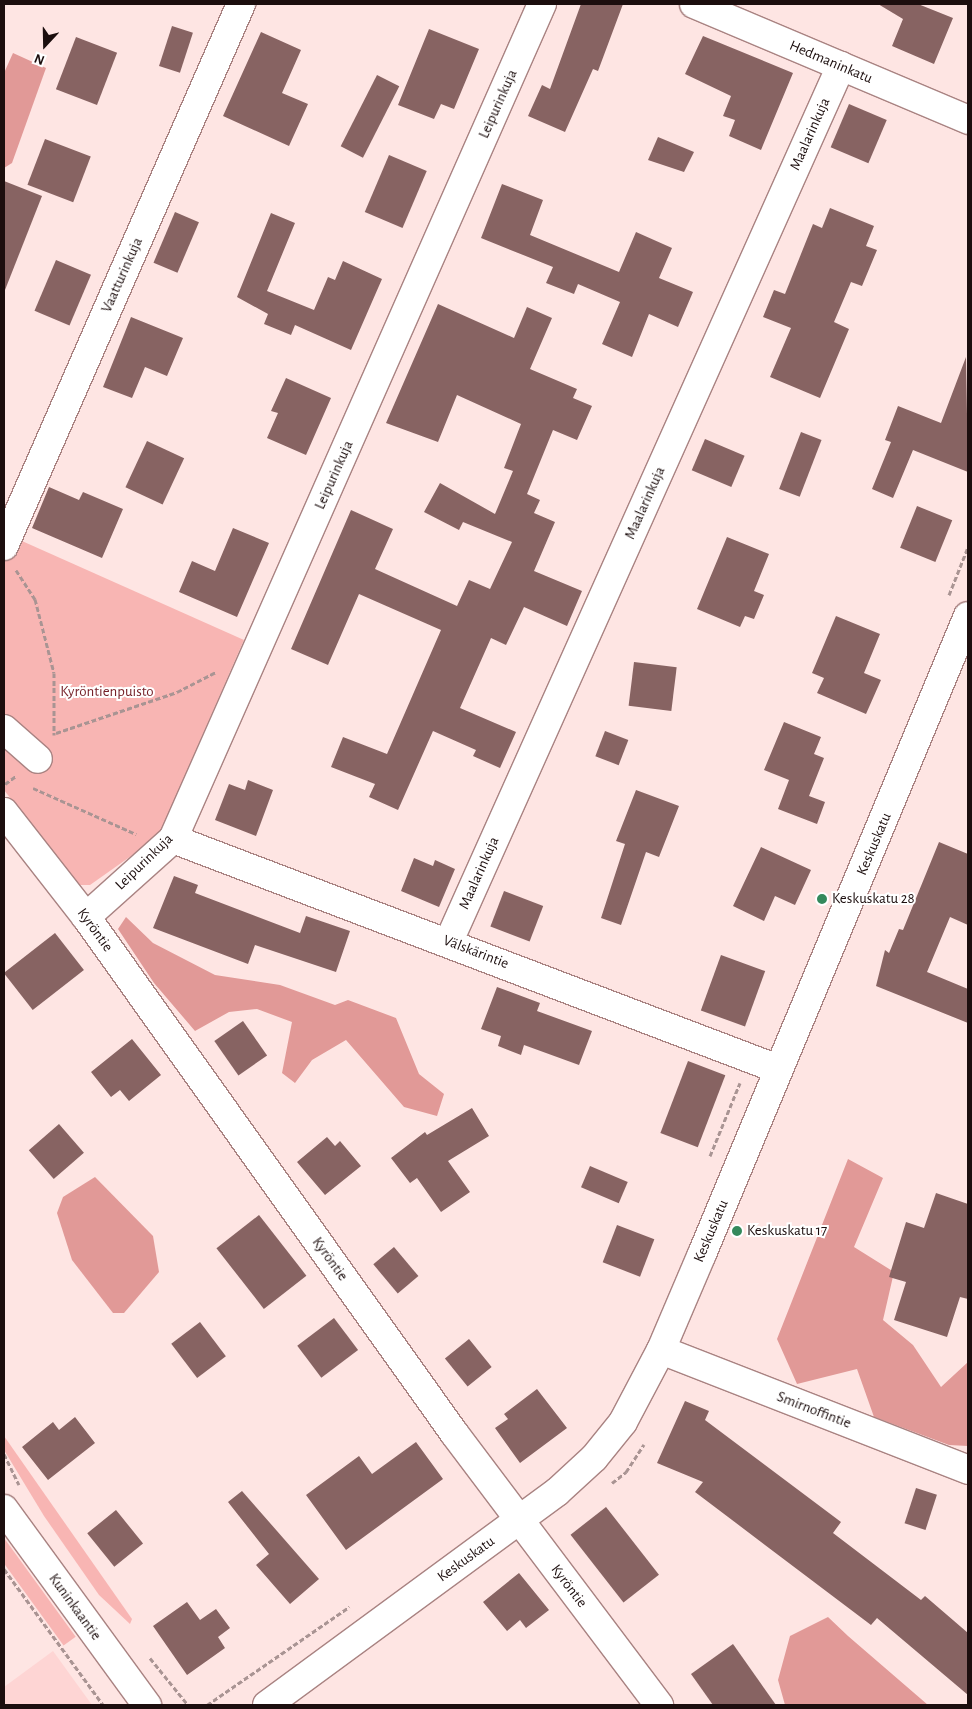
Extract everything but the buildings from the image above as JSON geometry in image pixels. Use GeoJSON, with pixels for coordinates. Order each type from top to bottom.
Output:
{"type":"FeatureCollection","features":[{"type":"Feature","properties":{"kind":"street","name":"Vaatturinkuja"},"geometry":{"type":"LineString","coordinates":[[9,556],[241,4]]}},
{"type":"Feature","properties":{"kind":"street","name":"Leipurinkuja"},"geometry":{"type":"LineString","coordinates":[[86,917],[166,845],[255,653],[542,4]]}},
{"type":"Feature","properties":{"kind":"street","name":"Hedmaninkatu"},"geometry":{"type":"LineString","coordinates":[[694,4],[968,120]]}},
{"type":"Feature","properties":{"kind":"street","name":"Maalarinkuja"},"geometry":{"type":"LineString","coordinates":[[449,941],[841,66]]}},
{"type":"Feature","properties":{"kind":"street","name":"Keskuskatu"},"geometry":{"type":"LineString","coordinates":[[266,1705],[519,1520],[594,1458],[624,1422],[661,1350],[778,1069],[957,609]]}},
{"type":"Feature","properties":{"kind":"street"},"geometry":{"type":"LineString","coordinates":[[4,729],[38,759]]}},
{"type":"Feature","properties":{"kind":"street","name":"Kyröntie"},"geometry":{"type":"LineString","coordinates":[[4,812],[86,917],[519,1520],[659,1705]]}},
{"type":"Feature","properties":{"kind":"street","name":"Välskärintie"},"geometry":{"type":"LineString","coordinates":[[166,845],[449,941],[778,1069]]}},
{"type":"Feature","properties":{"kind":"street","name":"Smirnoffintie"},"geometry":{"type":"LineString","coordinates":[[661,1350],[968,1470]]}},
{"type":"Feature","properties":{"kind":"street","name":"Kuninkaantie"},"geometry":{"type":"LineString","coordinates":[[4,1509],[147,1705]]}},
{"type":"Feature","properties":{"kind":"path"},"geometry":{"type":"LineString","coordinates":[[957,609],[968,548]]}},
{"type":"Feature","properties":{"kind":"path"},"geometry":{"type":"LineString","coordinates":[[9,556],[35,599],[52,664],[56,733]]}},
{"type":"Feature","properties":{"kind":"path"},"geometry":{"type":"LineString","coordinates":[[4,785],[38,759],[56,733],[177,692],[255,653]]}},
{"type":"Feature","properties":{"kind":"path"},"geometry":{"type":"LineString","coordinates":[[11,779],[20,783]]}},
{"type":"Feature","properties":{"kind":"path"},"geometry":{"type":"LineString","coordinates":[[29,786],[126,826],[166,845]]}},
{"type":"Feature","properties":{"kind":"path"},"geometry":{"type":"LineString","coordinates":[[708,1160],[750,1058]]}},
{"type":"Feature","properties":{"kind":"path"},"geometry":{"type":"LineString","coordinates":[[4,1569],[103,1705]]}},
{"type":"Feature","properties":{"kind":"path"},"geometry":{"type":"LineString","coordinates":[[207,1705],[354,1604]]}},
{"type":"Feature","properties":{"kind":"shaded area"},"geometry":{"type":"Polygon","coordinates":[[[13,53],[46,68],[12,163],[4,168],[4,73],[13,53]]]}},
{"type":"Feature","properties":{"kind":"shaded area"},"geometry":{"type":"Polygon","coordinates":[[[126,917],[153,943],[215,975],[280,985],[335,1005],[348,1000],[396,1018],[419,1074],[444,1094],[437,1116],[404,1107],[346,1040],[312,1060],[295,1083],[282,1073],[292,1022],[257,1009],[229,1012],[195,1031],[154,983],[118,929],[126,917]]]}},
{"type":"Feature","properties":{"kind":"shaded area"},"geometry":{"type":"Polygon","coordinates":[[[848,1159],[883,1178],[854,1247],[894,1272],[883,1320],[913,1345],[941,1387],[968,1362],[968,1446],[949,1445],[874,1417],[857,1369],[797,1384],[777,1339],[848,1159]]]}},
{"type":"Feature","properties":{"kind":"shaded area"},"geometry":{"type":"Polygon","coordinates":[[[95,1177],[153,1236],[159,1272],[124,1313],[113,1313],[72,1260],[57,1213],[63,1197],[95,1177]]]}},
{"type":"Feature","properties":{"kind":"shaded area"},"geometry":{"type":"Polygon","coordinates":[[[828,1617],[928,1705],[785,1705],[778,1680],[790,1636],[828,1617]]]}},
{"type":"Feature","properties":{"kind":"shaded area"},"geometry":{"type":"Polygon","coordinates":[[[53,1651],[92,1705],[4,1705],[4,1687],[53,1651]]]}},
{"type":"Feature","properties":{"kind":"green space","name":"Kyröntienpuisto"},"geometry":{"type":"Polygon","coordinates":[[[4,533],[244,640],[158,837],[90,885],[78,885],[4,790],[4,533]]]}},
{"type":"Feature","properties":{"kind":"green space"},"geometry":{"type":"Polygon","coordinates":[[[4,1436],[132,1619],[130,1624],[99,1595],[44,1516],[4,1450],[4,1436]]]}},
{"type":"Feature","properties":{"kind":"green space"},"geometry":{"type":"Polygon","coordinates":[[[4,1538],[76,1637],[64,1646],[4,1564],[4,1538]]]}},
{"type":"Feature","properties":{"kind":"place","name":"Keskuskatu 28"},"geometry":{"type":"Point","coordinates":[822,899]}},
{"type":"Feature","properties":{"kind":"place","name":"Keskuskatu 17"},"geometry":{"type":"Point","coordinates":[737,1231]}}]}
